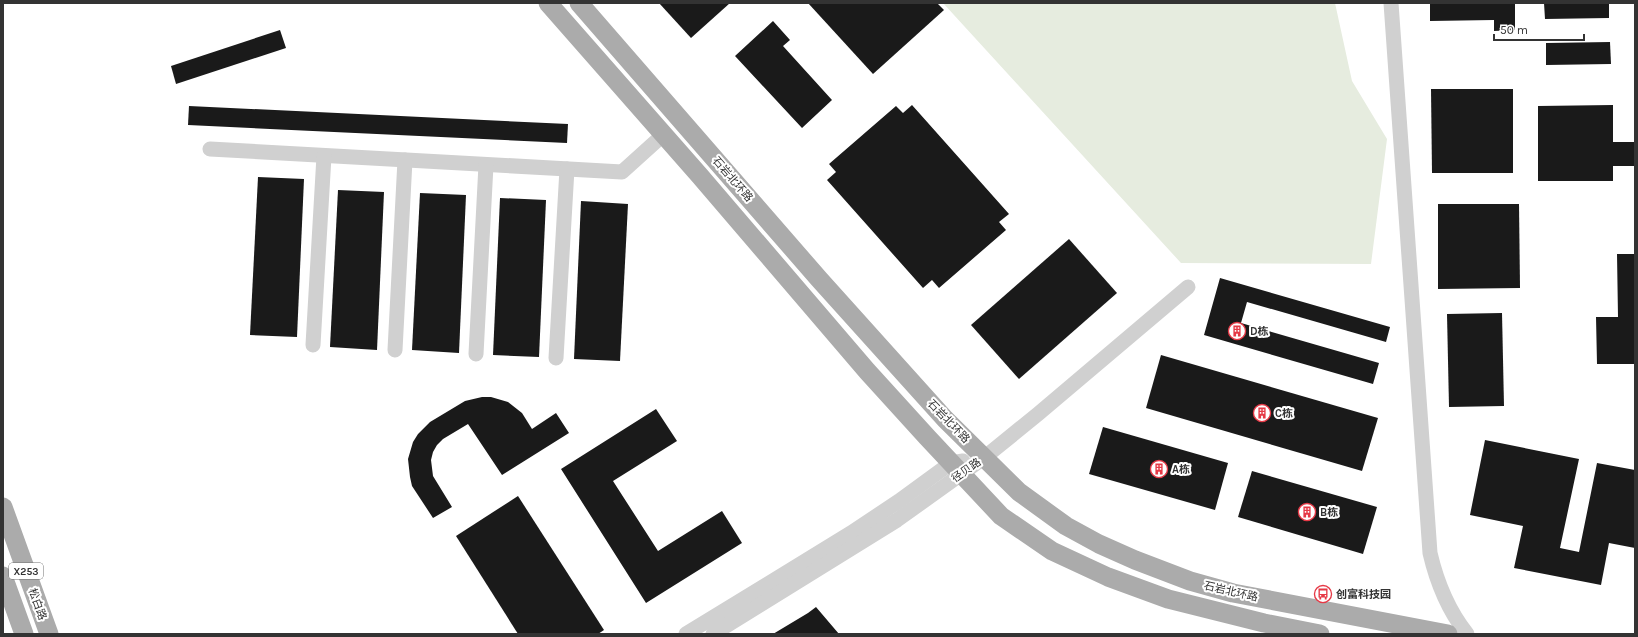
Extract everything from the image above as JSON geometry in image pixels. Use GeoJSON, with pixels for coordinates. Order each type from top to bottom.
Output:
{"type":"FeatureCollection","features":[{"type":"Feature","properties":{"kind":"main road","name":"石岩北环路"},"geometry":{"type":"LineString","coordinates":[[548,3],[867,371],[1001,516],[1052,551],[1108,577],[1168,599],[1320,634]]}},
{"type":"Feature","properties":{"kind":"main road","name":"石岩北环路"},"geometry":{"type":"LineString","coordinates":[[579,3],[819,279],[945,419],[1019,492],[1066,526],[1099,544],[1135,560],[1190,581],[1233,592],[1448,634]]}},
{"type":"Feature","properties":{"kind":"main road","name":"松白路"},"geometry":{"type":"LineString","coordinates":[[3,507],[49,634]]}},
{"type":"Feature","properties":{"kind":"main road","name":"松白路"},"geometry":{"type":"LineString","coordinates":[[3,576],[24,634]]}},
{"type":"Feature","properties":{"kind":"street"},"geometry":{"type":"LineString","coordinates":[[1391,3],[1430,553],[1445,600],[1467,634]]}},
{"type":"Feature","properties":{"kind":"street"},"geometry":{"type":"LineString","coordinates":[[210,150],[622,172],[663,135]]}},
{"type":"Feature","properties":{"kind":"street"},"geometry":{"type":"LineString","coordinates":[[313,346],[324,156]]}},
{"type":"Feature","properties":{"kind":"street"},"geometry":{"type":"LineString","coordinates":[[395,350],[405,160]]}},
{"type":"Feature","properties":{"kind":"street"},"geometry":{"type":"LineString","coordinates":[[476,354],[486,165]]}},
{"type":"Feature","properties":{"kind":"street"},"geometry":{"type":"LineString","coordinates":[[556,358],[567,169]]}},
{"type":"Feature","properties":{"kind":"street"},"geometry":{"type":"LineString","coordinates":[[985,457],[1188,287]]}},
{"type":"Feature","properties":{"kind":"street","name":"径贝路"},"geometry":{"type":"LineString","coordinates":[[686,634],[851,533],[899,501],[956,468],[985,457]]}},
{"type":"Feature","properties":{"kind":"street","name":"径贝路"},"geometry":{"type":"LineString","coordinates":[[713,634],[897,520],[956,468]]}},
{"type":"Feature","properties":{"kind":"shaded area"},"geometry":{"type":"Polygon","coordinates":[[[943,3],[1335,3],[1352,81],[1387,139],[1371,264],[1181,263],[943,3]]]}},
{"type":"Feature","properties":{"kind":"building"},"geometry":{"type":"Polygon","coordinates":[[[659,3],[730,3],[691,38],[659,3]]]}},
{"type":"Feature","properties":{"kind":"building"},"geometry":{"type":"Polygon","coordinates":[[[808,3],[937,3],[944,10],[873,74],[808,3]]]}},
{"type":"Feature","properties":{"kind":"building"},"geometry":{"type":"Polygon","coordinates":[[[1430,3],[1515,3],[1515,30],[1494,31],[1494,20],[1430,21],[1430,3]]]}},
{"type":"Feature","properties":{"kind":"building"},"geometry":{"type":"Polygon","coordinates":[[[1544,3],[1609,3],[1609,18],[1545,19],[1544,3]]]}},
{"type":"Feature","properties":{"kind":"building"},"geometry":{"type":"Polygon","coordinates":[[[773,21],[790,40],[783,46],[832,100],[802,128],[735,56],[773,21]]]}},
{"type":"Feature","properties":{"kind":"building"},"geometry":{"type":"Polygon","coordinates":[[[280,30],[286,48],[176,84],[171,66],[280,30]]]}},
{"type":"Feature","properties":{"kind":"building"},"geometry":{"type":"Polygon","coordinates":[[[1610,42],[1611,64],[1546,65],[1546,43],[1610,42]]]}},
{"type":"Feature","properties":{"kind":"building"},"geometry":{"type":"Polygon","coordinates":[[[1431,89],[1513,89],[1513,173],[1432,173],[1431,89]]]}},
{"type":"Feature","properties":{"kind":"building"},"geometry":{"type":"Polygon","coordinates":[[[912,105],[1009,214],[999,222],[1006,230],[939,288],[932,280],[923,288],[827,180],[836,172],[829,164],[896,106],[903,113],[912,105]]]}},
{"type":"Feature","properties":{"kind":"building"},"geometry":{"type":"Polygon","coordinates":[[[1613,105],[1613,142],[1635,142],[1635,166],[1613,166],[1613,181],[1538,181],[1538,106],[1613,105]]]}},
{"type":"Feature","properties":{"kind":"building"},"geometry":{"type":"Polygon","coordinates":[[[189,106],[568,124],[567,143],[188,125],[189,106]]]}},
{"type":"Feature","properties":{"kind":"building"},"geometry":{"type":"Polygon","coordinates":[[[258,177],[304,179],[297,337],[250,335],[258,177]]]}},
{"type":"Feature","properties":{"kind":"building"},"geometry":{"type":"Polygon","coordinates":[[[338,190],[384,192],[377,350],[330,347],[338,190]]]}},
{"type":"Feature","properties":{"kind":"building"},"geometry":{"type":"Polygon","coordinates":[[[420,193],[466,195],[459,353],[412,350],[420,193]]]}},
{"type":"Feature","properties":{"kind":"building"},"geometry":{"type":"Polygon","coordinates":[[[500,198],[546,200],[539,357],[493,355],[500,198]]]}},
{"type":"Feature","properties":{"kind":"building"},"geometry":{"type":"Polygon","coordinates":[[[581,201],[628,204],[620,361],[574,359],[581,201]]]}},
{"type":"Feature","properties":{"kind":"building"},"geometry":{"type":"Polygon","coordinates":[[[1438,204],[1519,204],[1520,288],[1438,289],[1438,204]]]}},
{"type":"Feature","properties":{"kind":"building"},"geometry":{"type":"Polygon","coordinates":[[[1069,239],[1117,293],[1019,379],[971,325],[1069,239]]]}},
{"type":"Feature","properties":{"kind":"building"},"geometry":{"type":"Polygon","coordinates":[[[1617,254],[1635,254],[1635,364],[1597,364],[1596,317],[1618,317],[1617,254]]]}},
{"type":"Feature","properties":{"kind":"building","name":"D栋"},"geometry":{"type":"Polygon","coordinates":[[[1220,278],[1390,327],[1386,342],[1247,302],[1241,323],[1379,363],[1373,384],[1204,335],[1220,278]]]}},
{"type":"Feature","properties":{"kind":"building"},"geometry":{"type":"Polygon","coordinates":[[[1502,313],[1504,406],[1449,407],[1447,314],[1502,313]]]}},
{"type":"Feature","properties":{"kind":"building","name":"C栋"},"geometry":{"type":"Polygon","coordinates":[[[1161,355],[1378,418],[1362,471],[1146,408],[1161,355]]]}},
{"type":"Feature","properties":{"kind":"building"},"geometry":{"type":"Polygon","coordinates":[[[482,397],[491,397],[508,402],[522,413],[532,429],[556,413],[569,433],[502,475],[468,424],[443,439],[433,452],[431,460],[433,476],[452,507],[433,518],[412,486],[408,459],[413,442],[418,434],[430,422],[465,401],[482,397]]]}},
{"type":"Feature","properties":{"kind":"building"},"geometry":{"type":"Polygon","coordinates":[[[656,409],[677,441],[613,481],[658,551],[722,511],[742,543],[646,603],[561,469],[656,409]]]}},
{"type":"Feature","properties":{"kind":"building","name":"A栋"},"geometry":{"type":"Polygon","coordinates":[[[1103,427],[1228,463],[1215,510],[1089,474],[1103,427]]]}},
{"type":"Feature","properties":{"kind":"building"},"geometry":{"type":"Polygon","coordinates":[[[1485,440],[1579,459],[1560,548],[1579,552],[1597,463],[1635,470],[1635,548],[1609,543],[1601,585],[1514,568],[1523,526],[1470,515],[1485,440]]]}},
{"type":"Feature","properties":{"kind":"building","name":"B栋"},"geometry":{"type":"Polygon","coordinates":[[[1252,471],[1377,507],[1363,554],[1238,517],[1252,471]]]}},
{"type":"Feature","properties":{"kind":"building"},"geometry":{"type":"Polygon","coordinates":[[[518,496],[604,630],[598,634],[518,634],[456,536],[518,496]]]}},
{"type":"Feature","properties":{"kind":"building"},"geometry":{"type":"Polygon","coordinates":[[[816,607],[839,634],[773,634],[808,613],[816,607]]]}},
{"type":"Feature","properties":{"kind":"place","name":"D栋"},"geometry":{"type":"Point","coordinates":[1237,331]}},
{"type":"Feature","properties":{"kind":"place","name":"C栋"},"geometry":{"type":"Point","coordinates":[1262,413]}},
{"type":"Feature","properties":{"kind":"place","name":"A栋"},"geometry":{"type":"Point","coordinates":[1159,469]}},
{"type":"Feature","properties":{"kind":"place","name":"B栋"},"geometry":{"type":"Point","coordinates":[1307,512]}},
{"type":"Feature","properties":{"kind":"place","name":"创富科技园"},"geometry":{"type":"Point","coordinates":[1323,594]}}]}
